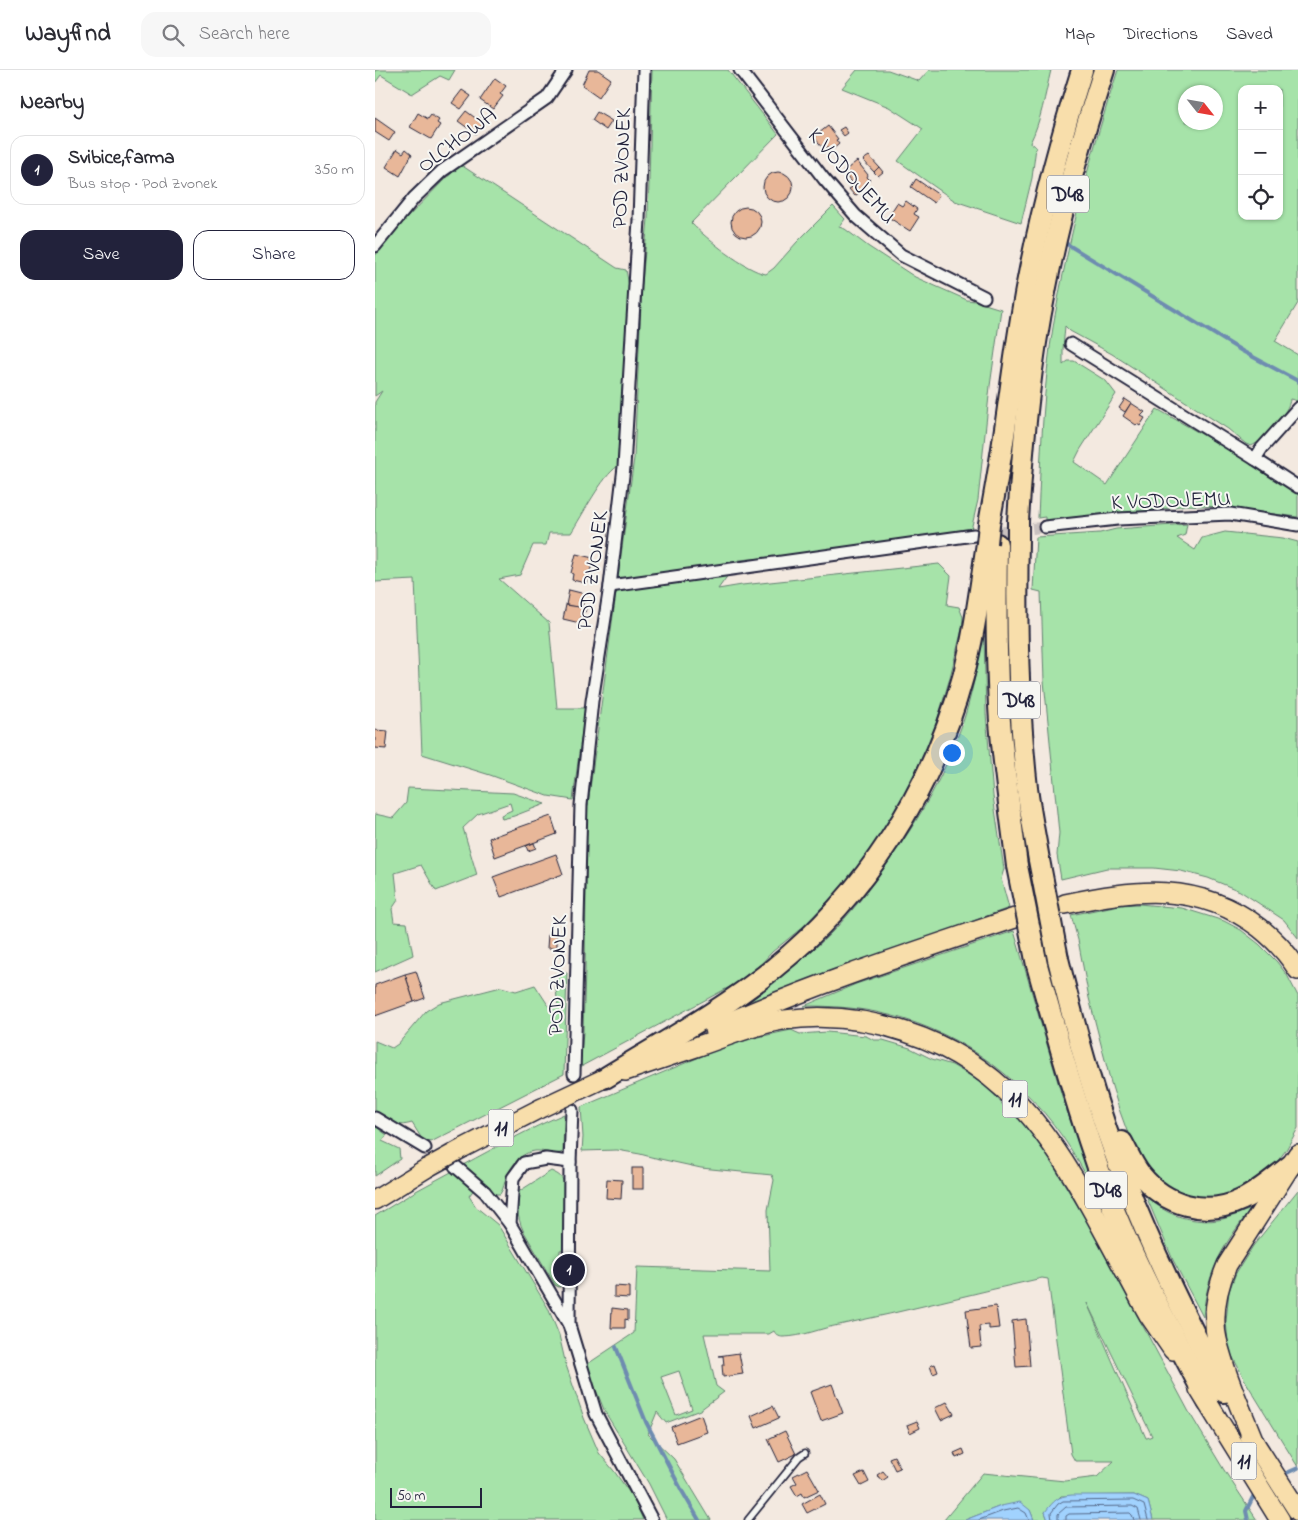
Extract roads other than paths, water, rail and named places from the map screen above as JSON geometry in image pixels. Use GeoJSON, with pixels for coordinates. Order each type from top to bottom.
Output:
{"type":"FeatureCollection","features":[{"type":"Feature","properties":{"kind":"highway","name":"D48"},"geometry":{"type":"LineString","coordinates":[[1082,70],[1048,187],[1029,273],[1013,361],[989,534],[1000,722],[1007,793],[1017,866],[1037,965],[1069,1076],[1107,1190],[1154,1298],[1221,1394]]}},
{"type":"Feature","properties":{"kind":"highway","name":"D48"},"geometry":{"type":"LineString","coordinates":[[1104,70],[1083,135],[1068,192],[1045,287],[1032,365],[1025,424],[1018,530],[1017,650],[1021,720],[1028,790],[1039,860],[1058,959],[1087,1070],[1125,1182],[1172,1290],[1221,1394]]}},
{"type":"Feature","properties":{"kind":"highway"},"geometry":{"type":"LineString","coordinates":[[605,1078],[700,1020],[772,970],[805,942],[837,909],[881,854],[914,801],[934,761],[950,719],[963,676],[973,632],[989,534]]}},
{"type":"Feature","properties":{"kind":"highway"},"geometry":{"type":"LineString","coordinates":[[1065,904],[1121,893],[1176,893],[1203,898],[1227,908],[1257,926],[1271,937],[1292,960],[1298,970]]}},
{"type":"Feature","properties":{"kind":"highway","name":"11"},"geometry":{"type":"LineString","coordinates":[[605,1078],[753,1012],[879,964],[1015,918]]}},
{"type":"Feature","properties":{"kind":"highway","name":"11"},"geometry":{"type":"LineString","coordinates":[[605,1078],[744,1030],[783,1020],[818,1017],[886,1025],[919,1036],[951,1050],[979,1067],[1005,1088],[1029,1113],[1049,1139],[1085,1197],[1149,1315],[1221,1394],[1280,1520]]}},
{"type":"Feature","properties":{"kind":"highway"},"geometry":{"type":"LineString","coordinates":[[1087,1070],[1134,1164],[1151,1185],[1171,1200],[1195,1207],[1231,1205],[1253,1194],[1295,1160]]}},
{"type":"Feature","properties":{"kind":"highway","name":"11"},"geometry":{"type":"LineString","coordinates":[[1221,1394],[1215,1326],[1217,1294],[1221,1279],[1227,1264],[1239,1244],[1295,1160]]}},
{"type":"Feature","properties":{"kind":"highway"},"geometry":{"type":"LineString","coordinates":[[1221,1394],[1298,1511]]}},
{"type":"Feature","properties":{"kind":"main road","name":"11"},"geometry":{"type":"LineString","coordinates":[[375,1200],[463,1148],[605,1078]]}},
{"type":"Feature","properties":{"kind":"street","name":"OLCHOWA"},"geometry":{"type":"LineString","coordinates":[[375,246],[414,198],[442,171],[547,98],[566,70]]}},
{"type":"Feature","properties":{"kind":"street","name":"POD ZVONEK"},"geometry":{"type":"LineString","coordinates":[[574,1074],[581,806],[593,701],[625,467],[639,220],[644,70]]}},
{"type":"Feature","properties":{"kind":"street","name":"K VODOJEMU"},"geometry":{"type":"LineString","coordinates":[[740,70],[856,216],[901,255],[983,297]]}},
{"type":"Feature","properties":{"kind":"street"},"geometry":{"type":"LineString","coordinates":[[1071,344],[1298,487]]}},
{"type":"Feature","properties":{"kind":"street"},"geometry":{"type":"LineString","coordinates":[[1255,459],[1262,448],[1298,408]]}},
{"type":"Feature","properties":{"kind":"street","name":"K VODOJEMU"},"geometry":{"type":"LineString","coordinates":[[1045,526],[1230,514],[1298,525]]}},
{"type":"Feature","properties":{"kind":"street"},"geometry":{"type":"LineString","coordinates":[[610,586],[989,534]]}},
{"type":"Feature","properties":{"kind":"street"},"geometry":{"type":"LineString","coordinates":[[569,1325],[572,1110]]}},
{"type":"Feature","properties":{"kind":"street"},"geometry":{"type":"LineString","coordinates":[[375,1118],[425,1148]]}},
{"type":"Feature","properties":{"kind":"street"},"geometry":{"type":"LineString","coordinates":[[510,1224],[513,1178],[524,1163],[546,1159],[570,1162]]}},
{"type":"Feature","properties":{"kind":"street"},"geometry":{"type":"LineString","coordinates":[[455,1166],[485,1192],[510,1224],[569,1325],[596,1414],[652,1520]]}},
{"type":"Feature","properties":{"kind":"lane"},"geometry":{"type":"LineString","coordinates":[[748,1520],[799,1457],[805,1453]]}},
{"type":"Feature","properties":{"kind":"water"},"geometry":{"type":"Polygon","coordinates":[[[1072,1495],[1134,1495],[1148,1501],[1153,1520],[1048,1520],[1045,1512],[1054,1502],[1059,1498],[1072,1495]]]}},
{"type":"Feature","properties":{"kind":"water"},"geometry":{"type":"Polygon","coordinates":[[[1020,1502],[1030,1510],[1034,1520],[965,1520],[1001,1506],[1020,1502]]]}},
{"type":"Feature","properties":{"kind":"waterway"},"geometry":{"type":"LineString","coordinates":[[1062,241],[1242,351],[1298,381]]}},
{"type":"Feature","properties":{"kind":"waterway"},"geometry":{"type":"LineString","coordinates":[[616,1347],[646,1422],[699,1520]]}},
{"type":"Feature","properties":{"kind":"waterway"},"geometry":{"type":"LineString","coordinates":[[1282,1475],[1298,1468]]}},
{"type":"Feature","properties":{"kind":"waterway"},"geometry":{"type":"LineString","coordinates":[[1248,1520],[1246,1511],[1256,1491]]}},
{"type":"Feature","properties":{"kind":"tunnel"},"geometry":{"type":"LineString","coordinates":[[983,534],[1045,527]]}},
{"type":"Feature","properties":{"kind":"place","name":"Svibice,farma"},"geometry":{"type":"Point","coordinates":[569,1270]}}]}
